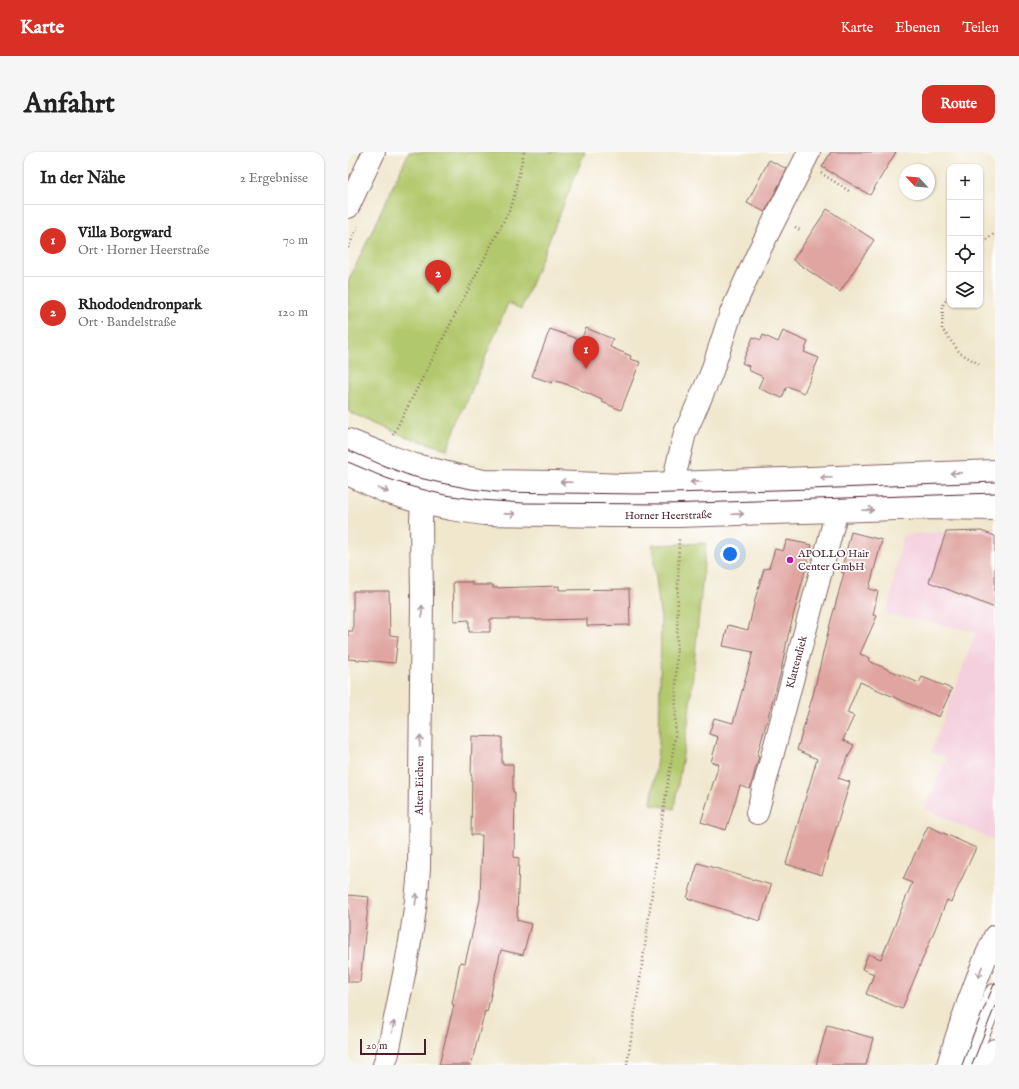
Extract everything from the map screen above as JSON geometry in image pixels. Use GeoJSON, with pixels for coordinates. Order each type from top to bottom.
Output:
{"type":"FeatureCollection","features":[{"type":"Feature","properties":{"kind":"main road"},"geometry":{"type":"LineString","coordinates":[[348,207],[374,152]]}},
{"type":"Feature","properties":{"kind":"main road"},"geometry":{"type":"LineString","coordinates":[[674,483],[685,433],[711,374],[731,313],[758,253],[807,157]]}},
{"type":"Feature","properties":{"kind":"main road"},"geometry":{"type":"LineString","coordinates":[[348,440],[415,465],[484,481],[621,484],[674,483],[995,471]]}},
{"type":"Feature","properties":{"kind":"main road"},"geometry":{"type":"LineString","coordinates":[[348,456],[386,473],[438,488],[482,496],[607,499],[812,494],[995,486]]}},
{"type":"Feature","properties":{"kind":"main road","name":"Horner Heerstraße"},"geometry":{"type":"LineString","coordinates":[[348,474],[386,492],[422,503],[484,514],[679,516],[937,508],[995,510]]}},
{"type":"Feature","properties":{"kind":"main road","name":"Alten Eichen"},"geometry":{"type":"LineString","coordinates":[[384,1065],[417,898],[419,847],[422,503]]}},
{"type":"Feature","properties":{"kind":"main road","name":"Klattendiek"},"geometry":{"type":"LineString","coordinates":[[757,813],[834,522],[835,511]]}},
{"type":"Feature","properties":{"kind":"main road"},"geometry":{"type":"LineString","coordinates":[[948,1065],[960,1026],[984,960],[995,936]]}},
{"type":"Feature","properties":{"kind":"main road"},"geometry":{"type":"LineString","coordinates":[[967,1065],[995,995]]}},
{"type":"Feature","properties":{"kind":"main road"},"geometry":{"type":"LineString","coordinates":[[987,1065],[995,1050]]}},
{"type":"Feature","properties":{"kind":"path"},"geometry":{"type":"LineString","coordinates":[[383,454],[512,205],[524,152]]}},
{"type":"Feature","properties":{"kind":"path"},"geometry":{"type":"LineString","coordinates":[[807,157],[849,190]]}},
{"type":"Feature","properties":{"kind":"path"},"geometry":{"type":"LineString","coordinates":[[983,243],[995,233]]}},
{"type":"Feature","properties":{"kind":"path"},"geometry":{"type":"LineString","coordinates":[[947,299],[943,305],[942,329],[960,353],[979,364]]}},
{"type":"Feature","properties":{"kind":"path"},"geometry":{"type":"LineString","coordinates":[[627,1065],[646,939],[659,838],[675,738],[679,516]]}},
{"type":"Feature","properties":{"kind":"shaded area"},"geometry":{"type":"Polygon","coordinates":[[[995,528],[995,841],[925,809],[947,757],[931,752],[976,632],[887,614],[903,535],[995,528]]]}},
{"type":"Feature","properties":{"kind":"green space"},"geometry":{"type":"Polygon","coordinates":[[[409,152],[585,152],[521,309],[508,303],[447,449],[404,436],[348,411],[348,282],[409,152]]]}},
{"type":"Feature","properties":{"kind":"green space"},"geometry":{"type":"Polygon","coordinates":[[[706,543],[688,724],[674,809],[651,804],[659,743],[661,621],[652,545],[706,543]]]}},
{"type":"Feature","properties":{"kind":"building"},"geometry":{"type":"Polygon","coordinates":[[[831,152],[896,152],[870,195],[822,167],[831,152]]]}},
{"type":"Feature","properties":{"kind":"building"},"geometry":{"type":"Polygon","coordinates":[[[769,160],[787,169],[765,212],[747,203],[769,160]]]}},
{"type":"Feature","properties":{"kind":"building"},"geometry":{"type":"Polygon","coordinates":[[[827,209],[874,240],[840,292],[793,260],[827,209]]]}},
{"type":"Feature","properties":{"kind":"building"},"geometry":{"type":"Polygon","coordinates":[[[586,328],[613,339],[610,347],[631,356],[630,359],[640,362],[621,410],[572,386],[553,380],[552,383],[532,376],[550,329],[581,340],[586,328]]]}},
{"type":"Feature","properties":{"kind":"building"},"geometry":{"type":"Polygon","coordinates":[[[783,331],[808,342],[804,352],[819,358],[804,393],[787,386],[782,398],[758,388],[763,377],[748,370],[749,366],[742,363],[753,337],[761,340],[763,335],[778,342],[783,331]]]}},
{"type":"Feature","properties":{"kind":"building"},"geometry":{"type":"Polygon","coordinates":[[[981,531],[995,536],[995,608],[929,582],[946,532],[981,531]]]}},
{"type":"Feature","properties":{"kind":"building"},"geometry":{"type":"Polygon","coordinates":[[[851,532],[882,540],[869,589],[878,591],[873,615],[877,616],[860,654],[870,658],[869,661],[919,683],[922,677],[952,689],[939,717],[860,682],[847,713],[854,716],[843,740],[854,745],[838,778],[850,782],[822,875],[786,864],[817,759],[797,750],[813,695],[844,573],[841,572],[851,532]]]}},
{"type":"Feature","properties":{"kind":"building"},"geometry":{"type":"Polygon","coordinates":[[[787,540],[812,545],[788,636],[781,671],[757,756],[759,756],[750,789],[740,786],[726,830],[701,822],[719,764],[711,762],[718,737],[709,734],[714,718],[733,723],[753,652],[723,646],[728,625],[748,630],[764,569],[769,568],[775,549],[783,551],[787,540]]]}},
{"type":"Feature","properties":{"kind":"building"},"geometry":{"type":"Polygon","coordinates":[[[453,582],[472,582],[472,585],[493,585],[493,588],[559,586],[559,590],[629,589],[630,625],[587,626],[587,619],[490,619],[490,632],[469,632],[469,620],[454,621],[453,582]]]}},
{"type":"Feature","properties":{"kind":"building"},"geometry":{"type":"Polygon","coordinates":[[[353,591],[389,591],[390,635],[398,636],[395,663],[348,659],[348,631],[353,631],[353,591]]]}},
{"type":"Feature","properties":{"kind":"building"},"geometry":{"type":"Polygon","coordinates":[[[472,736],[502,737],[502,764],[513,764],[513,792],[515,792],[514,857],[519,858],[517,920],[531,924],[523,955],[501,950],[487,1012],[485,1011],[471,1065],[439,1065],[454,1005],[452,1004],[460,962],[465,963],[480,900],[482,835],[471,835],[472,736]]]}},
{"type":"Feature","properties":{"kind":"building"},"geometry":{"type":"Polygon","coordinates":[[[928,826],[976,848],[951,902],[947,900],[902,1009],[866,994],[874,974],[862,969],[868,954],[881,959],[912,883],[903,879],[928,826]]]}},
{"type":"Feature","properties":{"kind":"building"},"geometry":{"type":"Polygon","coordinates":[[[698,863],[771,885],[760,921],[687,898],[698,863]]]}},
{"type":"Feature","properties":{"kind":"building"},"geometry":{"type":"Polygon","coordinates":[[[348,895],[369,897],[360,982],[348,982],[348,895]]]}},
{"type":"Feature","properties":{"kind":"building"},"geometry":{"type":"Polygon","coordinates":[[[827,1025],[873,1038],[866,1065],[816,1065],[827,1025]]]}},
{"type":"Feature","properties":{"kind":"tram line"},"geometry":{"type":"LineString","coordinates":[[348,450],[411,476],[471,489],[497,492],[639,494],[995,482]]}},
{"type":"Feature","properties":{"kind":"tram line"},"geometry":{"type":"LineString","coordinates":[[348,462],[386,478],[445,495],[481,500],[523,503],[666,504],[995,493]]}},
{"type":"Feature","properties":{"kind":"tram line"},"geometry":{"type":"LineString","coordinates":[[962,1065],[995,982]]}},
{"type":"Feature","properties":{"kind":"tram line"},"geometry":{"type":"LineString","coordinates":[[972,1065],[995,1006]]}},
{"type":"Feature","properties":{"kind":"place","name":"Rhododendronpark"},"geometry":{"type":"Point","coordinates":[438,293]}},
{"type":"Feature","properties":{"kind":"place","name":"Villa Borgward"},"geometry":{"type":"Point","coordinates":[586,369]}},
{"type":"Feature","properties":{"kind":"place","name":"APOLLO Hair Center GmbH"},"geometry":{"type":"Point","coordinates":[790,560]}}]}
